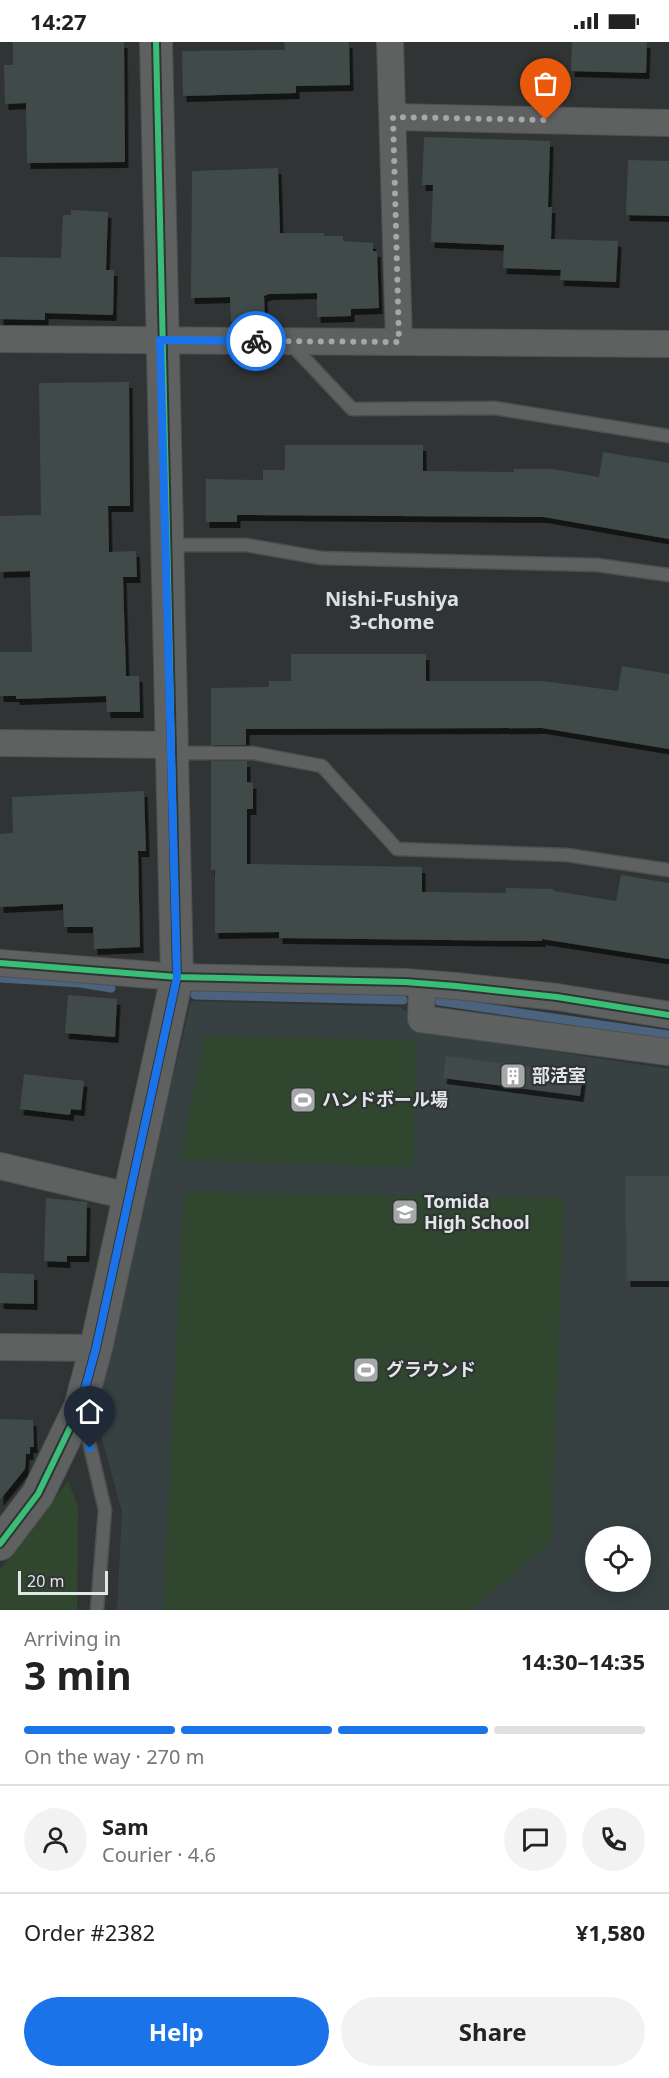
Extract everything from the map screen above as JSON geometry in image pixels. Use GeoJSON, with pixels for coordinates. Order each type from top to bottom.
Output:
{"type":"FeatureCollection","features":[{"type":"Feature","properties":{"kind":"street"},"geometry":{"type":"LineString","coordinates":[[0,1544],[38,1494],[80,1407],[96,1348],[177,977],[160,340],[156,42]]}},
{"type":"Feature","properties":{"kind":"street"},"geometry":{"type":"LineString","coordinates":[[390,42],[399,342]]}},
{"type":"Feature","properties":{"kind":"street"},"geometry":{"type":"LineString","coordinates":[[393,117],[669,123]]}},
{"type":"Feature","properties":{"kind":"street"},"geometry":{"type":"LineString","coordinates":[[0,339],[669,345]]}},
{"type":"Feature","properties":{"kind":"street"},"geometry":{"type":"LineString","coordinates":[[0,743],[171,749]]}},
{"type":"Feature","properties":{"kind":"street"},"geometry":{"type":"LineString","coordinates":[[0,963],[177,977],[422,984],[557,996],[669,1015]]}},
{"type":"Feature","properties":{"kind":"street"},"geometry":{"type":"LineString","coordinates":[[422,984],[422,1018],[669,1052]]}},
{"type":"Feature","properties":{"kind":"street"},"geometry":{"type":"LineString","coordinates":[[0,1166],[128,1196]]}},
{"type":"Feature","properties":{"kind":"street"},"geometry":{"type":"LineString","coordinates":[[0,1347],[96,1348]]}},
{"type":"Feature","properties":{"kind":"lane"},"geometry":{"type":"LineString","coordinates":[[290,342],[352,409],[495,408],[669,436]]}},
{"type":"Feature","properties":{"kind":"lane"},"geometry":{"type":"LineString","coordinates":[[165,546],[246,545],[321,558],[597,565],[669,576]]}},
{"type":"Feature","properties":{"kind":"lane"},"geometry":{"type":"LineString","coordinates":[[171,749],[253,753],[322,766],[397,849],[567,855],[669,870]]}},
{"type":"Feature","properties":{"kind":"lane"},"geometry":{"type":"LineString","coordinates":[[80,1407],[105,1510],[97,1610]]}},
{"type":"Feature","properties":{"kind":"shaded area","name":"Tomida High School"},"geometry":{"type":"Polygon","coordinates":[[[191,1001],[399,1007],[412,1015],[412,1030],[669,1069],[669,1610],[117,1610],[122,1512],[97,1420],[107,1355],[191,1001]]]}},
{"type":"Feature","properties":{"kind":"green space","name":"ハンドボール場"},"geometry":{"type":"Polygon","coordinates":[[[204,1036],[416,1040],[413,1167],[180,1160],[204,1036]]]}},
{"type":"Feature","properties":{"kind":"green space","name":"グラウンド"},"geometry":{"type":"Polygon","coordinates":[[[184,1192],[564,1198],[551,1543],[470,1610],[163,1610],[184,1192]]]}},
{"type":"Feature","properties":{"kind":"green space"},"geometry":{"type":"Polygon","coordinates":[[[68,1481],[78,1507],[77,1610],[0,1610],[0,1570],[68,1481]]]}},
{"type":"Feature","properties":{"kind":"building"},"geometry":{"type":"Polygon","coordinates":[[[13,42],[124,42],[125,162],[27,163],[26,103],[5,104],[4,65],[13,65],[13,42]]]}},
{"type":"Feature","properties":{"kind":"building"},"geometry":{"type":"Polygon","coordinates":[[[284,42],[349,42],[350,85],[296,86],[296,93],[183,96],[182,51],[285,50],[284,42]]]}},
{"type":"Feature","properties":{"kind":"building"},"geometry":{"type":"Polygon","coordinates":[[[572,42],[647,42],[646,73],[571,71],[572,42]]]}},
{"type":"Feature","properties":{"kind":"building"},"geometry":{"type":"Polygon","coordinates":[[[424,137],[550,141],[548,207],[552,207],[551,239],[618,241],[616,282],[560,280],[561,270],[503,268],[504,245],[431,242],[433,185],[422,185],[424,137]]]}},
{"type":"Feature","properties":{"kind":"building"},"geometry":{"type":"Polygon","coordinates":[[[628,160],[669,161],[669,216],[626,215],[628,160]]]}},
{"type":"Feature","properties":{"kind":"building"},"geometry":{"type":"Polygon","coordinates":[[[278,168],[280,233],[324,233],[324,236],[343,236],[343,241],[373,243],[373,251],[377,251],[379,308],[351,309],[351,316],[317,317],[317,293],[269,294],[264,296],[265,320],[231,322],[230,297],[191,298],[192,171],[278,168]]]}},
{"type":"Feature","properties":{"kind":"building"},"geometry":{"type":"Polygon","coordinates":[[[71,210],[108,212],[106,270],[114,270],[113,315],[45,313],[45,320],[0,319],[0,257],[61,258],[63,215],[71,215],[71,210]]]}},
{"type":"Feature","properties":{"kind":"building"},"geometry":{"type":"Polygon","coordinates":[[[129,382],[130,506],[108,506],[109,552],[136,551],[137,577],[123,577],[126,676],[139,676],[140,712],[107,712],[106,696],[16,699],[16,696],[0,696],[0,652],[32,652],[30,571],[0,572],[0,516],[41,515],[39,383],[129,382]]]}},
{"type":"Feature","properties":{"kind":"building"},"geometry":{"type":"Polygon","coordinates":[[[285,445],[423,445],[423,471],[514,472],[514,469],[552,469],[599,477],[603,452],[669,463],[669,539],[544,517],[237,515],[237,522],[206,522],[206,479],[263,480],[263,470],[285,470],[285,445]]]}},
{"type":"Feature","properties":{"kind":"building"},"geometry":{"type":"Polygon","coordinates":[[[291,654],[426,654],[426,681],[542,681],[618,691],[622,666],[669,674],[669,749],[542,728],[246,729],[246,745],[211,745],[211,688],[269,687],[269,681],[291,681],[291,654]]]}},
{"type":"Feature","properties":{"kind":"building"},"geometry":{"type":"Polygon","coordinates":[[[211,761],[247,761],[247,782],[253,783],[253,809],[247,809],[247,864],[422,867],[422,892],[506,893],[506,888],[554,889],[554,891],[616,901],[621,875],[669,883],[669,959],[542,939],[542,941],[279,938],[279,932],[215,933],[215,870],[211,870],[211,761]]]}},
{"type":"Feature","properties":{"kind":"building"},"geometry":{"type":"Polygon","coordinates":[[[144,791],[146,851],[138,851],[140,947],[94,949],[93,927],[64,927],[63,904],[0,907],[0,834],[13,833],[12,797],[144,791]]]}},
{"type":"Feature","properties":{"kind":"building"},"geometry":{"type":"Polygon","coordinates":[[[68,995],[117,999],[115,1037],[65,1033],[68,995]]]}},
{"type":"Feature","properties":{"kind":"building","name":"部活室"},"geometry":{"type":"Polygon","coordinates":[[[446,1056],[583,1074],[580,1096],[443,1078],[446,1056]]]}},
{"type":"Feature","properties":{"kind":"building"},"geometry":{"type":"Polygon","coordinates":[[[24,1074],[84,1081],[81,1110],[71,1109],[70,1115],[20,1109],[24,1074]]]}},
{"type":"Feature","properties":{"kind":"building"},"geometry":{"type":"Polygon","coordinates":[[[625,1176],[669,1176],[669,1281],[627,1281],[625,1176]]]}},
{"type":"Feature","properties":{"kind":"building"},"geometry":{"type":"Polygon","coordinates":[[[46,1198],[87,1202],[86,1256],[67,1256],[67,1262],[44,1261],[46,1198]]]}},
{"type":"Feature","properties":{"kind":"building"},"geometry":{"type":"Polygon","coordinates":[[[0,1273],[34,1274],[34,1304],[0,1303],[0,1273]]]}},
{"type":"Feature","properties":{"kind":"building"},"geometry":{"type":"Polygon","coordinates":[[[0,1419],[33,1420],[34,1447],[30,1447],[30,1454],[26,1454],[25,1469],[0,1500],[0,1419]]]}},
{"type":"Feature","properties":{"kind":"waterway"},"geometry":{"type":"LineString","coordinates":[[0,978],[81,983],[111,988]]}},
{"type":"Feature","properties":{"kind":"waterway"},"geometry":{"type":"LineString","coordinates":[[195,995],[403,1000]]}},
{"type":"Feature","properties":{"kind":"waterway"},"geometry":{"type":"LineString","coordinates":[[439,1001],[669,1035]]}},
{"type":"Feature","properties":{"kind":"cycle path"},"geometry":{"type":"LineString","coordinates":[[0,1544],[38,1494],[80,1407],[96,1348],[177,977],[156,42]]}},
{"type":"Feature","properties":{"kind":"cycle path"},"geometry":{"type":"LineString","coordinates":[[0,963],[177,977],[405,982],[557,997],[669,1015]]}},
{"type":"Feature","properties":{"kind":"way so far"},"geometry":{"type":"LineString","coordinates":[[256,341],[399,342],[393,117],[546,120]]}},
{"type":"Feature","properties":{"kind":"place","name":"部活室"},"geometry":{"type":"Point","coordinates":[513,1076]}},
{"type":"Feature","properties":{"kind":"place","name":"ハンドボール場"},"geometry":{"type":"Point","coordinates":[303,1100]}},
{"type":"Feature","properties":{"kind":"place","name":"Tomida High School"},"geometry":{"type":"Point","coordinates":[405,1212]}},
{"type":"Feature","properties":{"kind":"place","name":"グラウンド"},"geometry":{"type":"Point","coordinates":[366,1370]}},
{"type":"Feature","properties":{"kind":"district","name":"Nishi-Fushiya 3-chome"},"geometry":{"type":"Point","coordinates":[392,610]}},
{"type":"Feature","properties":{"kind":"route"},"geometry":{"type":"LineString","coordinates":[[90,1448],[80,1407],[96,1348],[177,977],[160,340],[256,341]]}}]}
